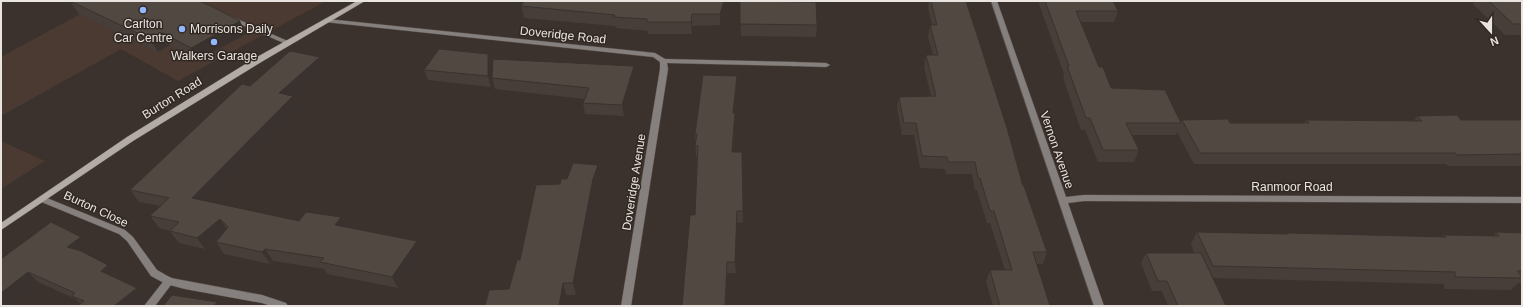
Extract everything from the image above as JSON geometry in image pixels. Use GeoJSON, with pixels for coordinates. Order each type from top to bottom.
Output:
{"type":"FeatureCollection","features":[{"type":"Feature","properties":{"kind":"main road","name":"Burton Road"},"geometry":{"type":"LineString","coordinates":[[1,227],[130,139],[288,43],[362,1]]}},
{"type":"Feature","properties":{"kind":"street","name":"Vernon Avenue"},"geometry":{"type":"LineString","coordinates":[[994,1],[1099,306]]}},
{"type":"Feature","properties":{"kind":"street"},"geometry":{"type":"LineString","coordinates":[[222,14],[288,43]]}},
{"type":"Feature","properties":{"kind":"street","name":"Doveridge Road"},"geometry":{"type":"LineString","coordinates":[[327,21],[655,56],[663,61],[826,65]]}},
{"type":"Feature","properties":{"kind":"street","name":"Doveridge Avenue"},"geometry":{"type":"LineString","coordinates":[[626,306],[664,69],[663,61]]}},
{"type":"Feature","properties":{"kind":"street","name":"Ranmoor Road"},"geometry":{"type":"LineString","coordinates":[[1062,200],[1092,198],[1522,200]]}},
{"type":"Feature","properties":{"kind":"street","name":"Burton Close"},"geometry":{"type":"LineString","coordinates":[[42,199],[122,232],[130,239],[154,273],[169,280],[185,285],[262,299],[283,306]]}},
{"type":"Feature","properties":{"kind":"street"},"geometry":{"type":"LineString","coordinates":[[149,306],[169,280]]}},
{"type":"Feature","properties":{"kind":"shaded area"},"geometry":{"type":"Polygon","coordinates":[[[104,1],[326,1],[178,81],[121,49],[1,116],[1,57],[104,1]]]}},
{"type":"Feature","properties":{"kind":"shaded area"},"geometry":{"type":"Polygon","coordinates":[[[1,141],[45,161],[1,189],[1,141]]]}},
{"type":"Feature","properties":{"kind":"building"},"geometry":{"type":"Polygon","coordinates":[[[70,1],[199,1],[240,21],[191,48],[163,33],[150,39],[70,1]]]}},
{"type":"Feature","properties":{"kind":"building"},"geometry":{"type":"Polygon","coordinates":[[[524,1],[724,1],[720,14],[692,14],[691,22],[647,22],[647,19],[614,17],[615,15],[521,6],[524,1]]]}},
{"type":"Feature","properties":{"kind":"building"},"geometry":{"type":"Polygon","coordinates":[[[740,1],[816,2],[817,25],[740,24],[740,1]]]}},
{"type":"Feature","properties":{"kind":"building"},"geometry":{"type":"Polygon","coordinates":[[[931,1],[966,1],[1007,128],[1023,186],[1047,252],[1033,252],[1050,306],[1000,306],[990,270],[1012,270],[994,211],[990,211],[980,178],[978,178],[975,162],[948,162],[947,157],[922,156],[916,123],[904,123],[899,97],[936,96],[926,55],[938,55],[930,25],[937,25],[931,1]]]}},
{"type":"Feature","properties":{"kind":"building"},"geometry":{"type":"Polygon","coordinates":[[[1045,1],[1113,1],[1118,11],[1076,11],[1099,67],[1103,67],[1111,88],[1165,90],[1181,123],[1126,123],[1139,150],[1103,150],[1090,118],[1086,118],[1045,1]]]}},
{"type":"Feature","properties":{"kind":"building"},"geometry":{"type":"Polygon","coordinates":[[[1489,1],[1522,1],[1522,24],[1513,24],[1489,1]]]}},
{"type":"Feature","properties":{"kind":"building"},"geometry":{"type":"Polygon","coordinates":[[[439,49],[488,54],[488,76],[424,70],[439,49]]]}},
{"type":"Feature","properties":{"kind":"building"},"geometry":{"type":"Polygon","coordinates":[[[290,51],[320,57],[279,93],[293,96],[192,198],[299,221],[306,212],[341,217],[335,225],[417,241],[392,277],[320,262],[324,258],[265,249],[262,252],[216,242],[228,227],[220,219],[197,238],[170,231],[179,222],[150,216],[169,198],[130,190],[242,84],[250,86],[290,51]]]}},
{"type":"Feature","properties":{"kind":"building"},"geometry":{"type":"Polygon","coordinates":[[[493,59],[634,66],[622,105],[583,103],[589,88],[492,78],[493,59]]]}},
{"type":"Feature","properties":{"kind":"building"},"geometry":{"type":"Polygon","coordinates":[[[703,75],[737,76],[733,113],[735,113],[732,152],[742,152],[743,211],[737,211],[735,262],[727,262],[725,306],[682,306],[690,215],[695,215],[698,146],[695,146],[697,134],[695,134],[703,75]]]}},
{"type":"Feature","properties":{"kind":"building"},"geometry":{"type":"Polygon","coordinates":[[[1457,115],[1461,120],[1522,120],[1522,154],[1457,155],[1455,153],[1200,153],[1182,120],[1228,119],[1230,123],[1309,123],[1306,120],[1422,121],[1417,116],[1457,115]]]}},
{"type":"Feature","properties":{"kind":"building"},"geometry":{"type":"Polygon","coordinates":[[[573,163],[598,165],[593,179],[573,283],[563,283],[559,306],[485,306],[489,290],[509,289],[517,260],[520,260],[536,185],[560,184],[561,179],[567,179],[573,163]]]}},
{"type":"Feature","properties":{"kind":"building"},"geometry":{"type":"Polygon","coordinates":[[[51,222],[81,237],[67,247],[81,251],[108,265],[101,271],[137,288],[114,306],[78,306],[84,301],[72,296],[75,293],[28,272],[1,293],[1,259],[51,222]]]}},
{"type":"Feature","properties":{"kind":"building"},"geometry":{"type":"Polygon","coordinates":[[[1197,232],[1446,237],[1444,235],[1499,236],[1496,232],[1522,233],[1522,271],[1517,271],[1522,278],[1455,277],[1455,272],[1213,266],[1197,232]]]}},
{"type":"Feature","properties":{"kind":"building"},"geometry":{"type":"Polygon","coordinates":[[[1146,253],[1201,253],[1226,306],[1178,306],[1167,281],[1158,281],[1146,253]]]}},
{"type":"Feature","properties":{"kind":"building"},"geometry":{"type":"Polygon","coordinates":[[[172,295],[217,302],[214,306],[163,306],[172,295]]]}},
{"type":"Feature","properties":{"kind":"place","name":"Carlton Car Centre"},"geometry":{"type":"Point","coordinates":[143,10]}},
{"type":"Feature","properties":{"kind":"place","name":"Morrisons Daily"},"geometry":{"type":"Point","coordinates":[182,29]}},
{"type":"Feature","properties":{"kind":"place","name":"Walkers Garage"},"geometry":{"type":"Point","coordinates":[214,42]}}]}
